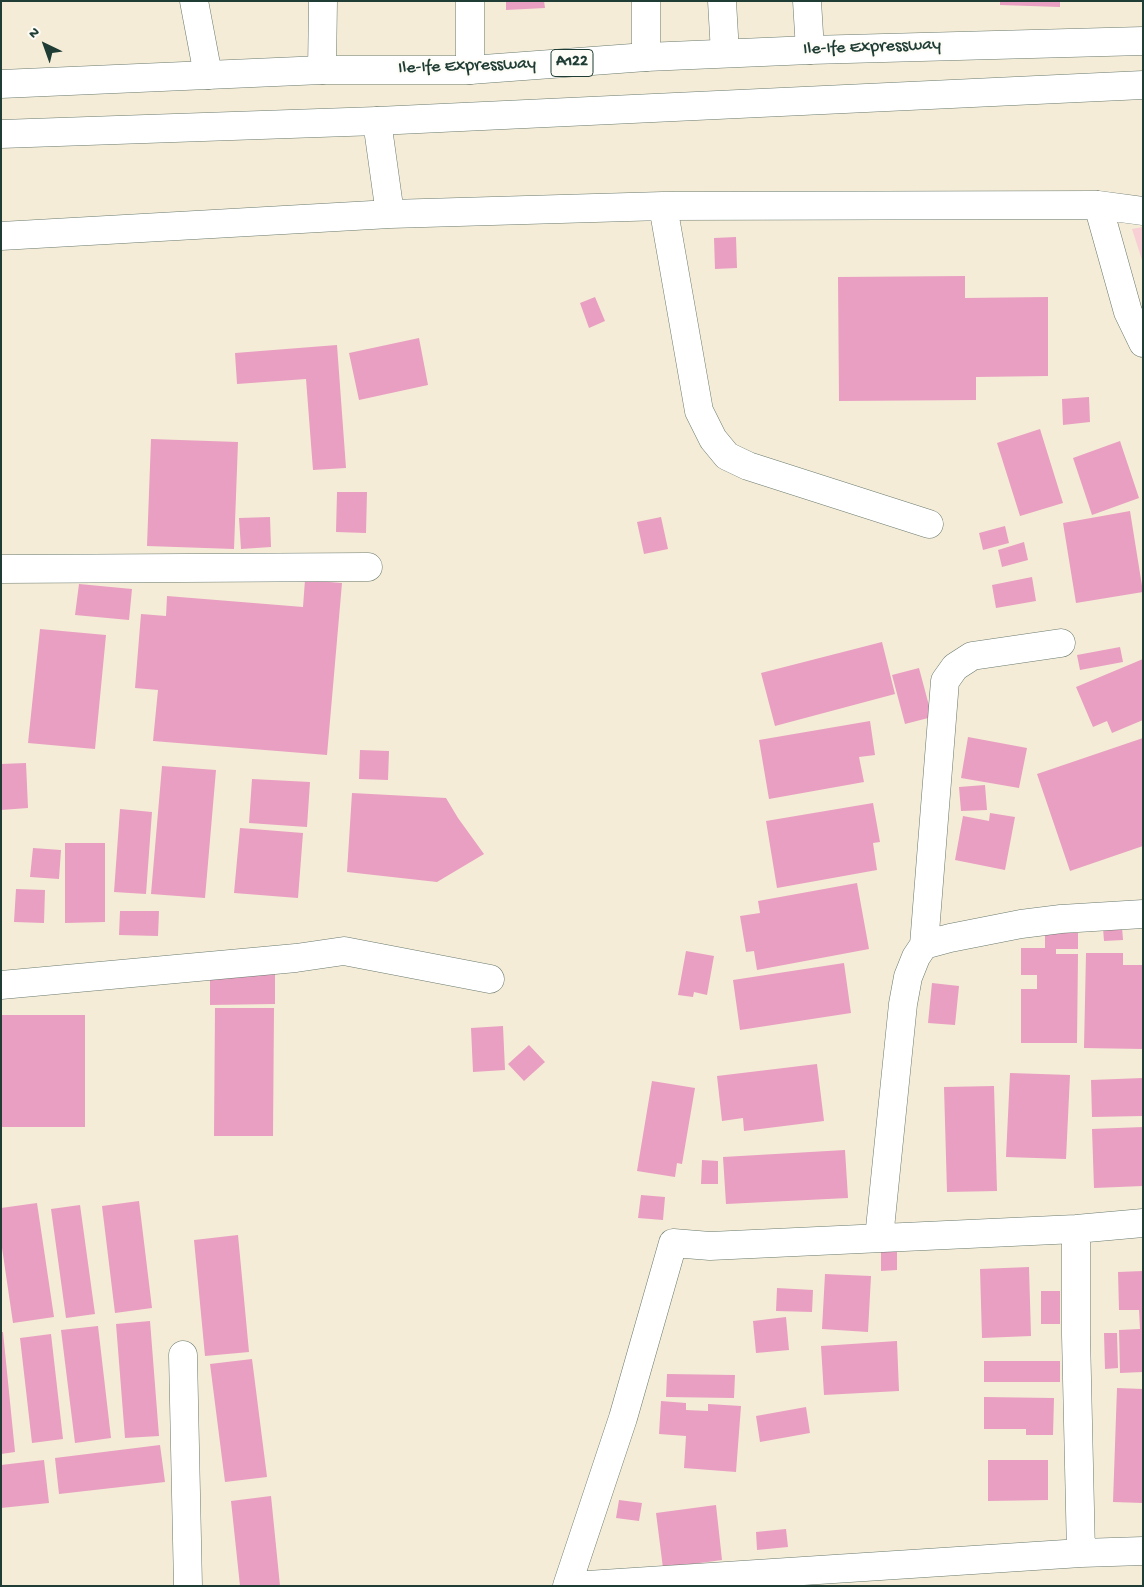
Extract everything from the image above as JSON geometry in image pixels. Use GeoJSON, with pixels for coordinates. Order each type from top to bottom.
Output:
{"type":"FeatureCollection","features":[{"type":"Feature","properties":{"kind":"main road"},"geometry":{"type":"LineString","coordinates":[[194,1],[208,75]]}},
{"type":"Feature","properties":{"kind":"main road"},"geometry":{"type":"LineString","coordinates":[[322,70],[323,1]]}},
{"type":"Feature","properties":{"kind":"main road"},"geometry":{"type":"LineString","coordinates":[[470,1],[470,70]]}},
{"type":"Feature","properties":{"kind":"main road"},"geometry":{"type":"LineString","coordinates":[[646,1],[646,57]]}},
{"type":"Feature","properties":{"kind":"main road"},"geometry":{"type":"LineString","coordinates":[[722,1],[725,53]]}},
{"type":"Feature","properties":{"kind":"main road"},"geometry":{"type":"LineString","coordinates":[[807,1],[810,50]]}},
{"type":"Feature","properties":{"kind":"main road","name":"Ile-Ife Expressway"},"geometry":{"type":"LineString","coordinates":[[1,84],[322,70],[470,70],[725,53],[1143,41]]}},
{"type":"Feature","properties":{"kind":"main road"},"geometry":{"type":"LineString","coordinates":[[1,134],[377,121],[1143,85]]}},
{"type":"Feature","properties":{"kind":"main road"},"geometry":{"type":"LineString","coordinates":[[377,121],[390,214]]}},
{"type":"Feature","properties":{"kind":"main road"},"geometry":{"type":"LineString","coordinates":[[1,236],[390,214],[663,206],[1098,204],[1143,211]]}},
{"type":"Feature","properties":{"kind":"main road"},"geometry":{"type":"LineString","coordinates":[[1098,204],[1128,312],[1143,343]]}},
{"type":"Feature","properties":{"kind":"main road"},"geometry":{"type":"LineString","coordinates":[[663,206],[699,411],[713,439],[727,456],[748,466],[929,524]]}},
{"type":"Feature","properties":{"kind":"main road"},"geometry":{"type":"LineString","coordinates":[[1,569],[368,567]]}},
{"type":"Feature","properties":{"kind":"main road"},"geometry":{"type":"LineString","coordinates":[[879,1238],[903,1004],[908,977],[916,957],[924,945],[945,681],[955,668],[972,656],[1061,643]]}},
{"type":"Feature","properties":{"kind":"main road"},"geometry":{"type":"LineString","coordinates":[[924,945],[1020,924],[1061,919],[1143,914]]}},
{"type":"Feature","properties":{"kind":"main road"},"geometry":{"type":"LineString","coordinates":[[1,985],[296,958],[344,951],[490,979]]}},
{"type":"Feature","properties":{"kind":"main road"},"geometry":{"type":"LineString","coordinates":[[567,1586],[623,1418],[673,1243],[710,1246],[1076,1229],[1143,1223]]}},
{"type":"Feature","properties":{"kind":"main road"},"geometry":{"type":"LineString","coordinates":[[1076,1229],[1076,1335],[1081,1553]]}},
{"type":"Feature","properties":{"kind":"main road"},"geometry":{"type":"LineString","coordinates":[[183,1354],[188,1586]]}},
{"type":"Feature","properties":{"kind":"main road"},"geometry":{"type":"LineString","coordinates":[[572,1586],[864,1576],[1081,1553],[1143,1551]]}},
{"type":"Feature","properties":{"kind":"shaded area"},"geometry":{"type":"Polygon","coordinates":[[[1143,227],[1143,263],[1132,229],[1143,227]]]}},
{"type":"Feature","properties":{"kind":"building"},"geometry":{"type":"Polygon","coordinates":[[[506,1],[544,1],[545,8],[506,10],[506,1]]]}},
{"type":"Feature","properties":{"kind":"building"},"geometry":{"type":"Polygon","coordinates":[[[1000,1],[1060,1],[1060,7],[1000,5],[1000,1]]]}},
{"type":"Feature","properties":{"kind":"building"},"geometry":{"type":"Polygon","coordinates":[[[736,237],[737,268],[715,269],[714,238],[736,237]]]}},
{"type":"Feature","properties":{"kind":"building"},"geometry":{"type":"Polygon","coordinates":[[[965,276],[965,298],[1048,297],[1048,376],[976,377],[976,400],[839,401],[838,277],[965,276]]]}},
{"type":"Feature","properties":{"kind":"building"},"geometry":{"type":"Polygon","coordinates":[[[595,297],[605,321],[589,328],[580,303],[595,297]]]}},
{"type":"Feature","properties":{"kind":"building"},"geometry":{"type":"Polygon","coordinates":[[[419,338],[428,385],[359,400],[349,353],[419,338]]]}},
{"type":"Feature","properties":{"kind":"building"},"geometry":{"type":"Polygon","coordinates":[[[337,345],[346,468],[313,470],[306,379],[237,384],[235,353],[337,345]]]}},
{"type":"Feature","properties":{"kind":"building"},"geometry":{"type":"Polygon","coordinates":[[[1089,397],[1090,422],[1063,425],[1062,399],[1089,397]]]}},
{"type":"Feature","properties":{"kind":"building"},"geometry":{"type":"Polygon","coordinates":[[[1040,429],[1063,503],[1020,516],[997,443],[1040,429]]]}},
{"type":"Feature","properties":{"kind":"building"},"geometry":{"type":"Polygon","coordinates":[[[151,439],[238,442],[234,549],[147,546],[151,439]]]}},
{"type":"Feature","properties":{"kind":"building"},"geometry":{"type":"Polygon","coordinates":[[[1120,441],[1139,498],[1092,515],[1073,458],[1120,441]]]}},
{"type":"Feature","properties":{"kind":"building"},"geometry":{"type":"Polygon","coordinates":[[[337,492],[367,492],[366,533],[336,532],[337,492]]]}},
{"type":"Feature","properties":{"kind":"building"},"geometry":{"type":"Polygon","coordinates":[[[1130,511],[1143,592],[1076,603],[1063,523],[1130,511]]]}},
{"type":"Feature","properties":{"kind":"building"},"geometry":{"type":"Polygon","coordinates":[[[270,517],[271,547],[241,549],[239,518],[270,517]]]}},
{"type":"Feature","properties":{"kind":"building"},"geometry":{"type":"Polygon","coordinates":[[[661,517],[668,549],[644,554],[637,522],[661,517]]]}},
{"type":"Feature","properties":{"kind":"building"},"geometry":{"type":"Polygon","coordinates":[[[1005,526],[1009,543],[983,550],[979,533],[1005,526]]]}},
{"type":"Feature","properties":{"kind":"building"},"geometry":{"type":"Polygon","coordinates":[[[1024,542],[1028,560],[1002,567],[998,550],[1024,542]]]}},
{"type":"Feature","properties":{"kind":"building"},"geometry":{"type":"Polygon","coordinates":[[[1032,577],[1036,601],[996,608],[992,585],[1032,577]]]}},
{"type":"Feature","properties":{"kind":"building"},"geometry":{"type":"Polygon","coordinates":[[[305,580],[342,583],[327,755],[153,741],[158,690],[135,688],[141,614],[166,616],[167,596],[303,607],[305,580]]]}},
{"type":"Feature","properties":{"kind":"building"},"geometry":{"type":"Polygon","coordinates":[[[79,584],[132,589],[129,620],[75,615],[79,584]]]}},
{"type":"Feature","properties":{"kind":"building"},"geometry":{"type":"Polygon","coordinates":[[[40,629],[106,635],[95,749],[28,743],[40,629]]]}},
{"type":"Feature","properties":{"kind":"building"},"geometry":{"type":"Polygon","coordinates":[[[882,642],[895,694],[775,726],[761,673],[882,642]]]}},
{"type":"Feature","properties":{"kind":"building"},"geometry":{"type":"Polygon","coordinates":[[[1120,647],[1123,662],[1080,670],[1077,655],[1120,647]]]}},
{"type":"Feature","properties":{"kind":"building"},"geometry":{"type":"Polygon","coordinates":[[[1143,659],[1143,720],[1112,733],[1107,721],[1093,727],[1076,687],[1143,659]]]}},
{"type":"Feature","properties":{"kind":"building"},"geometry":{"type":"Polygon","coordinates":[[[919,668],[932,717],[905,724],[892,675],[919,668]]]}},
{"type":"Feature","properties":{"kind":"building"},"geometry":{"type":"Polygon","coordinates":[[[870,721],[875,755],[859,757],[864,782],[769,799],[759,740],[870,721]]]}},
{"type":"Feature","properties":{"kind":"building"},"geometry":{"type":"Polygon","coordinates":[[[968,737],[1027,748],[1019,788],[961,778],[968,737]]]}},
{"type":"Feature","properties":{"kind":"building"},"geometry":{"type":"Polygon","coordinates":[[[1143,738],[1143,846],[1070,871],[1037,774],[1143,738]]]}},
{"type":"Feature","properties":{"kind":"building"},"geometry":{"type":"Polygon","coordinates":[[[360,750],[389,751],[388,780],[359,779],[360,750]]]}},
{"type":"Feature","properties":{"kind":"building"},"geometry":{"type":"Polygon","coordinates":[[[26,763],[28,808],[1,810],[1,764],[26,763]]]}},
{"type":"Feature","properties":{"kind":"building"},"geometry":{"type":"Polygon","coordinates":[[[162,766],[216,770],[205,898],[151,894],[162,766]]]}},
{"type":"Feature","properties":{"kind":"building"},"geometry":{"type":"Polygon","coordinates":[[[252,779],[310,782],[307,827],[249,823],[252,779]]]}},
{"type":"Feature","properties":{"kind":"building"},"geometry":{"type":"Polygon","coordinates":[[[985,785],[987,810],[961,811],[959,787],[985,785]]]}},
{"type":"Feature","properties":{"kind":"building"},"geometry":{"type":"Polygon","coordinates":[[[352,793],[446,798],[484,854],[437,882],[347,872],[352,793]]]}},
{"type":"Feature","properties":{"kind":"building"},"geometry":{"type":"Polygon","coordinates":[[[873,803],[880,842],[873,843],[877,870],[777,888],[766,821],[873,803]]]}},
{"type":"Feature","properties":{"kind":"building"},"geometry":{"type":"Polygon","coordinates":[[[120,809],[152,812],[146,894],[114,892],[120,809]]]}},
{"type":"Feature","properties":{"kind":"building"},"geometry":{"type":"Polygon","coordinates":[[[990,813],[1015,817],[1005,870],[955,860],[963,816],[989,821],[990,813]]]}},
{"type":"Feature","properties":{"kind":"building"},"geometry":{"type":"Polygon","coordinates":[[[240,828],[303,833],[298,898],[234,893],[240,828]]]}},
{"type":"Feature","properties":{"kind":"building"},"geometry":{"type":"Polygon","coordinates":[[[65,843],[105,843],[105,922],[65,923],[65,843]]]}},
{"type":"Feature","properties":{"kind":"building"},"geometry":{"type":"Polygon","coordinates":[[[33,848],[61,850],[59,879],[30,877],[33,848]]]}},
{"type":"Feature","properties":{"kind":"building"},"geometry":{"type":"Polygon","coordinates":[[[857,883],[869,949],[757,970],[754,951],[746,952],[740,916],[760,913],[758,901],[857,883]]]}},
{"type":"Feature","properties":{"kind":"building"},"geometry":{"type":"Polygon","coordinates":[[[16,889],[45,890],[44,923],[14,922],[16,889]]]}},
{"type":"Feature","properties":{"kind":"building"},"geometry":{"type":"Polygon","coordinates":[[[120,911],[159,911],[158,936],[119,935],[120,911]]]}},
{"type":"Feature","properties":{"kind":"building"},"geometry":{"type":"Polygon","coordinates":[[[1122,927],[1123,940],[1104,941],[1103,928],[1122,927]]]}},
{"type":"Feature","properties":{"kind":"building"},"geometry":{"type":"Polygon","coordinates":[[[1045,933],[1078,933],[1078,949],[1056,949],[1056,954],[1078,954],[1077,1043],[1021,1043],[1021,989],[1037,989],[1037,975],[1021,975],[1021,948],[1045,948],[1045,933]]]}},
{"type":"Feature","properties":{"kind":"building"},"geometry":{"type":"Polygon","coordinates":[[[686,951],[714,956],[707,995],[694,992],[693,997],[678,995],[686,951]]]}},
{"type":"Feature","properties":{"kind":"building"},"geometry":{"type":"Polygon","coordinates":[[[1086,953],[1123,953],[1123,965],[1143,965],[1143,1049],[1084,1048],[1086,953]]]}},
{"type":"Feature","properties":{"kind":"building"},"geometry":{"type":"Polygon","coordinates":[[[844,963],[851,1013],[740,1030],[733,980],[844,963]]]}},
{"type":"Feature","properties":{"kind":"building"},"geometry":{"type":"Polygon","coordinates":[[[210,971],[275,971],[275,1004],[210,1005],[210,971]]]}},
{"type":"Feature","properties":{"kind":"building"},"geometry":{"type":"Polygon","coordinates":[[[932,983],[959,986],[955,1025],[928,1023],[932,983]]]}},
{"type":"Feature","properties":{"kind":"building"},"geometry":{"type":"Polygon","coordinates":[[[215,1008],[274,1008],[273,1136],[214,1136],[215,1008]]]}},
{"type":"Feature","properties":{"kind":"building"},"geometry":{"type":"Polygon","coordinates":[[[1,1015],[85,1015],[85,1127],[1,1127],[1,1015]]]}},
{"type":"Feature","properties":{"kind":"building"},"geometry":{"type":"Polygon","coordinates":[[[503,1026],[505,1070],[473,1072],[471,1028],[503,1026]]]}},
{"type":"Feature","properties":{"kind":"building"},"geometry":{"type":"Polygon","coordinates":[[[529,1045],[545,1062],[524,1081],[508,1064],[529,1045]]]}},
{"type":"Feature","properties":{"kind":"building"},"geometry":{"type":"Polygon","coordinates":[[[817,1064],[824,1121],[744,1131],[743,1118],[722,1121],[717,1076],[817,1064]]]}},
{"type":"Feature","properties":{"kind":"building"},"geometry":{"type":"Polygon","coordinates":[[[1010,1073],[1070,1075],[1066,1159],[1006,1157],[1010,1073]]]}},
{"type":"Feature","properties":{"kind":"building"},"geometry":{"type":"Polygon","coordinates":[[[1143,1078],[1143,1116],[1092,1117],[1091,1080],[1143,1078]]]}},
{"type":"Feature","properties":{"kind":"building"},"geometry":{"type":"Polygon","coordinates":[[[652,1081],[695,1088],[682,1164],[677,1163],[675,1177],[637,1171],[652,1081]]]}},
{"type":"Feature","properties":{"kind":"building"},"geometry":{"type":"Polygon","coordinates":[[[994,1086],[997,1191],[947,1192],[944,1087],[994,1086]]]}},
{"type":"Feature","properties":{"kind":"building"},"geometry":{"type":"Polygon","coordinates":[[[1143,1127],[1143,1186],[1094,1188],[1092,1129],[1143,1127]]]}},
{"type":"Feature","properties":{"kind":"building"},"geometry":{"type":"Polygon","coordinates":[[[845,1150],[848,1198],[726,1204],[723,1157],[845,1150]]]}},
{"type":"Feature","properties":{"kind":"building"},"geometry":{"type":"Polygon","coordinates":[[[702,1160],[718,1161],[718,1184],[701,1184],[702,1160]]]}},
{"type":"Feature","properties":{"kind":"building"},"geometry":{"type":"Polygon","coordinates":[[[641,1195],[665,1197],[663,1220],[638,1218],[641,1195]]]}},
{"type":"Feature","properties":{"kind":"building"},"geometry":{"type":"Polygon","coordinates":[[[139,1201],[152,1308],[115,1313],[102,1206],[139,1201]]]}},
{"type":"Feature","properties":{"kind":"building"},"geometry":{"type":"Polygon","coordinates":[[[37,1203],[54,1317],[13,1323],[1,1241],[1,1208],[37,1203]]]}},
{"type":"Feature","properties":{"kind":"building"},"geometry":{"type":"Polygon","coordinates":[[[80,1205],[95,1314],[66,1318],[51,1209],[80,1205]]]}},
{"type":"Feature","properties":{"kind":"building"},"geometry":{"type":"Polygon","coordinates":[[[238,1235],[249,1352],[205,1356],[194,1240],[238,1235]]]}},
{"type":"Feature","properties":{"kind":"building"},"geometry":{"type":"Polygon","coordinates":[[[881,1248],[897,1248],[897,1270],[881,1271],[881,1248]]]}},
{"type":"Feature","properties":{"kind":"building"},"geometry":{"type":"Polygon","coordinates":[[[1029,1267],[1031,1336],[982,1338],[980,1269],[1029,1267]]]}},
{"type":"Feature","properties":{"kind":"building"},"geometry":{"type":"Polygon","coordinates":[[[1143,1271],[1143,1372],[1120,1373],[1119,1330],[1140,1329],[1139,1310],[1119,1310],[1118,1272],[1143,1271]]]}},
{"type":"Feature","properties":{"kind":"building"},"geometry":{"type":"Polygon","coordinates":[[[825,1274],[871,1276],[868,1332],[822,1329],[825,1274]]]}},
{"type":"Feature","properties":{"kind":"building"},"geometry":{"type":"Polygon","coordinates":[[[777,1288],[813,1290],[812,1312],[776,1311],[777,1288]]]}},
{"type":"Feature","properties":{"kind":"building"},"geometry":{"type":"Polygon","coordinates":[[[1041,1291],[1060,1291],[1060,1324],[1041,1324],[1041,1291]]]}},
{"type":"Feature","properties":{"kind":"building"},"geometry":{"type":"Polygon","coordinates":[[[786,1317],[789,1350],[756,1353],[753,1321],[786,1317]]]}},
{"type":"Feature","properties":{"kind":"building"},"geometry":{"type":"Polygon","coordinates":[[[150,1321],[159,1436],[125,1438],[116,1324],[150,1321]]]}},
{"type":"Feature","properties":{"kind":"building"},"geometry":{"type":"Polygon","coordinates":[[[98,1326],[111,1438],[75,1443],[61,1330],[98,1326]]]}},
{"type":"Feature","properties":{"kind":"building"},"geometry":{"type":"Polygon","coordinates":[[[1,1332],[3,1332],[15,1452],[1,1454],[1,1332]]]}},
{"type":"Feature","properties":{"kind":"building"},"geometry":{"type":"Polygon","coordinates":[[[1104,1333],[1117,1333],[1118,1368],[1105,1369],[1104,1333]]]}},
{"type":"Feature","properties":{"kind":"building"},"geometry":{"type":"Polygon","coordinates":[[[51,1334],[63,1439],[32,1443],[20,1338],[51,1334]]]}},
{"type":"Feature","properties":{"kind":"building"},"geometry":{"type":"Polygon","coordinates":[[[897,1341],[899,1391],[824,1395],[821,1346],[897,1341]]]}},
{"type":"Feature","properties":{"kind":"building"},"geometry":{"type":"Polygon","coordinates":[[[252,1359],[267,1477],[225,1482],[210,1364],[252,1359]]]}},
{"type":"Feature","properties":{"kind":"building"},"geometry":{"type":"Polygon","coordinates":[[[984,1361],[1060,1361],[1060,1382],[984,1382],[984,1361]]]}},
{"type":"Feature","properties":{"kind":"building"},"geometry":{"type":"Polygon","coordinates":[[[667,1374],[735,1375],[734,1398],[666,1397],[667,1374]]]}},
{"type":"Feature","properties":{"kind":"building"},"geometry":{"type":"Polygon","coordinates":[[[1117,1388],[1143,1389],[1143,1503],[1113,1502],[1117,1388]]]}},
{"type":"Feature","properties":{"kind":"building"},"geometry":{"type":"Polygon","coordinates":[[[984,1397],[1054,1398],[1053,1435],[1026,1435],[1026,1429],[984,1429],[984,1397]]]}},
{"type":"Feature","properties":{"kind":"building"},"geometry":{"type":"Polygon","coordinates":[[[661,1401],[686,1403],[686,1410],[708,1411],[708,1404],[741,1406],[736,1472],[684,1468],[686,1436],[659,1434],[661,1401]]]}},
{"type":"Feature","properties":{"kind":"building"},"geometry":{"type":"Polygon","coordinates":[[[806,1407],[810,1433],[760,1442],[756,1416],[806,1407]]]}},
{"type":"Feature","properties":{"kind":"building"},"geometry":{"type":"Polygon","coordinates":[[[160,1445],[165,1482],[59,1494],[55,1458],[160,1445]]]}},
{"type":"Feature","properties":{"kind":"building"},"geometry":{"type":"Polygon","coordinates":[[[44,1460],[49,1503],[1,1508],[1,1465],[44,1460]]]}},
{"type":"Feature","properties":{"kind":"building"},"geometry":{"type":"Polygon","coordinates":[[[988,1460],[1048,1460],[1048,1500],[988,1501],[988,1460]]]}},
{"type":"Feature","properties":{"kind":"building"},"geometry":{"type":"Polygon","coordinates":[[[271,1496],[280,1586],[240,1586],[231,1501],[271,1496]]]}},
{"type":"Feature","properties":{"kind":"building"},"geometry":{"type":"Polygon","coordinates":[[[619,1500],[642,1503],[639,1521],[616,1518],[619,1500]]]}},
{"type":"Feature","properties":{"kind":"building"},"geometry":{"type":"Polygon","coordinates":[[[716,1505],[722,1560],[663,1568],[656,1513],[716,1505]]]}},
{"type":"Feature","properties":{"kind":"building"},"geometry":{"type":"Polygon","coordinates":[[[786,1529],[788,1547],[757,1550],[756,1532],[786,1529]]]}}]}
